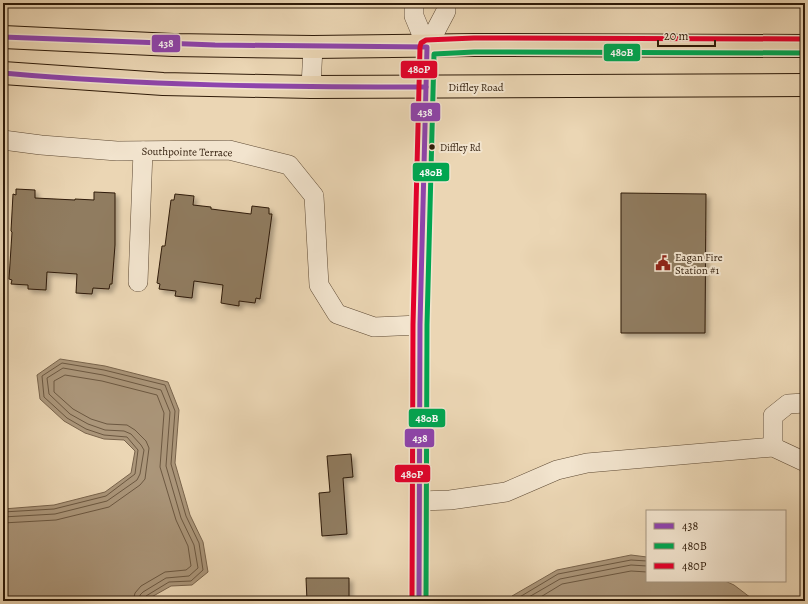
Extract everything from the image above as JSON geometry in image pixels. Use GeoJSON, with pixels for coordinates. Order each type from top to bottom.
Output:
{"type":"FeatureCollection","features":[{"type":"Feature","properties":{"kind":"main road"},"geometry":{"type":"LineString","coordinates":[[3,37],[173,45],[313,47],[474,45],[805,46]]}},
{"type":"Feature","properties":{"kind":"main road","name":"Diffley Road"},"geometry":{"type":"LineString","coordinates":[[3,73],[163,84],[311,87],[805,85]]}},
{"type":"Feature","properties":{"kind":"street"},"geometry":{"type":"LineString","coordinates":[[414,3],[414,16],[427,46],[420,325],[419,601]]}},
{"type":"Feature","properties":{"kind":"street"},"geometry":{"type":"LineString","coordinates":[[427,46],[446,11],[446,3]]}},
{"type":"Feature","properties":{"kind":"street"},"geometry":{"type":"LineString","coordinates":[[311,87],[313,47]]}},
{"type":"Feature","properties":{"kind":"street","name":"Southpointe Terrace"},"geometry":{"type":"LineString","coordinates":[[3,140],[48,146],[117,151],[229,150],[289,165],[314,196],[319,286],[337,314],[374,327],[420,325]]}},
{"type":"Feature","properties":{"kind":"street"},"geometry":{"type":"LineString","coordinates":[[138,282],[143,151]]}},
{"type":"Feature","properties":{"kind":"street"},"geometry":{"type":"LineString","coordinates":[[773,447],[773,416],[788,404],[805,403]]}},
{"type":"Feature","properties":{"kind":"street"},"geometry":{"type":"LineString","coordinates":[[419,501],[450,500],[506,492],[557,470],[587,463],[773,447],[805,462]]}},
{"type":"Feature","properties":{"kind":"water"},"geometry":{"type":"Polygon","coordinates":[[[60,359],[105,366],[168,382],[179,410],[175,463],[190,515],[203,542],[208,572],[192,585],[171,586],[148,599],[148,601],[3,601],[3,509],[54,505],[105,492],[131,473],[135,451],[124,440],[104,439],[85,433],[64,421],[40,399],[37,375],[60,359]]]}},
{"type":"Feature","properties":{"kind":"water"},"geometry":{"type":"Polygon","coordinates":[[[631,555],[646,557],[646,582],[727,582],[734,585],[755,601],[507,601],[512,596],[557,570],[631,555]]]}},
{"type":"Feature","properties":{"kind":"building"},"geometry":{"type":"Polygon","coordinates":[[[16,189],[35,190],[35,198],[75,200],[94,200],[94,192],[115,193],[115,245],[112,284],[110,284],[109,289],[93,288],[92,294],[76,293],[77,274],[47,272],[46,290],[28,289],[28,285],[11,284],[12,280],[9,279],[11,231],[13,194],[16,195],[16,189]]]}},
{"type":"Feature","properties":{"kind":"building","name":"Eagan Fire Station #1"},"geometry":{"type":"Polygon","coordinates":[[[621,193],[706,194],[705,333],[621,333],[621,193]]]}},
{"type":"Feature","properties":{"kind":"building"},"geometry":{"type":"Polygon","coordinates":[[[175,194],[194,196],[193,205],[211,207],[211,209],[251,214],[252,206],[269,208],[269,214],[272,214],[260,299],[256,298],[255,303],[239,301],[239,306],[221,303],[223,285],[194,281],[192,298],[175,296],[176,291],[159,289],[160,284],[157,283],[162,246],[165,246],[171,200],[174,200],[175,194]]]}},
{"type":"Feature","properties":{"kind":"building"},"geometry":{"type":"Polygon","coordinates":[[[351,454],[353,477],[343,478],[347,534],[322,536],[319,493],[330,492],[327,456],[351,454]]]}},
{"type":"Feature","properties":{"kind":"building"},"geometry":{"type":"Polygon","coordinates":[[[306,578],[349,578],[349,601],[307,601],[306,578]]]}},
{"type":"Feature","properties":{"kind":"transit line","name":"438"},"geometry":{"type":"LineString","coordinates":[[3,37],[215,45],[427,47],[420,325],[419,601]]}},
{"type":"Feature","properties":{"kind":"transit line","name":"480P"},"geometry":{"type":"LineString","coordinates":[[412,601],[413,325],[421,43],[426,40],[474,38],[805,39]]}},
{"type":"Feature","properties":{"kind":"transit line","name":"480B"},"geometry":{"type":"LineString","coordinates":[[426,601],[427,325],[434,54],[474,52],[805,53]]}},
{"type":"Feature","properties":{"kind":"transit line","name":"438"},"geometry":{"type":"LineString","coordinates":[[3,73],[109,81],[214,85],[426,87]]}},
{"type":"Feature","properties":{"kind":"place","name":"Diffley Rd"},"geometry":{"type":"Point","coordinates":[432,147]}},
{"type":"Feature","properties":{"kind":"place","name":"Eagan Fire Station #1"},"geometry":{"type":"Point","coordinates":[663,263]}}]}
